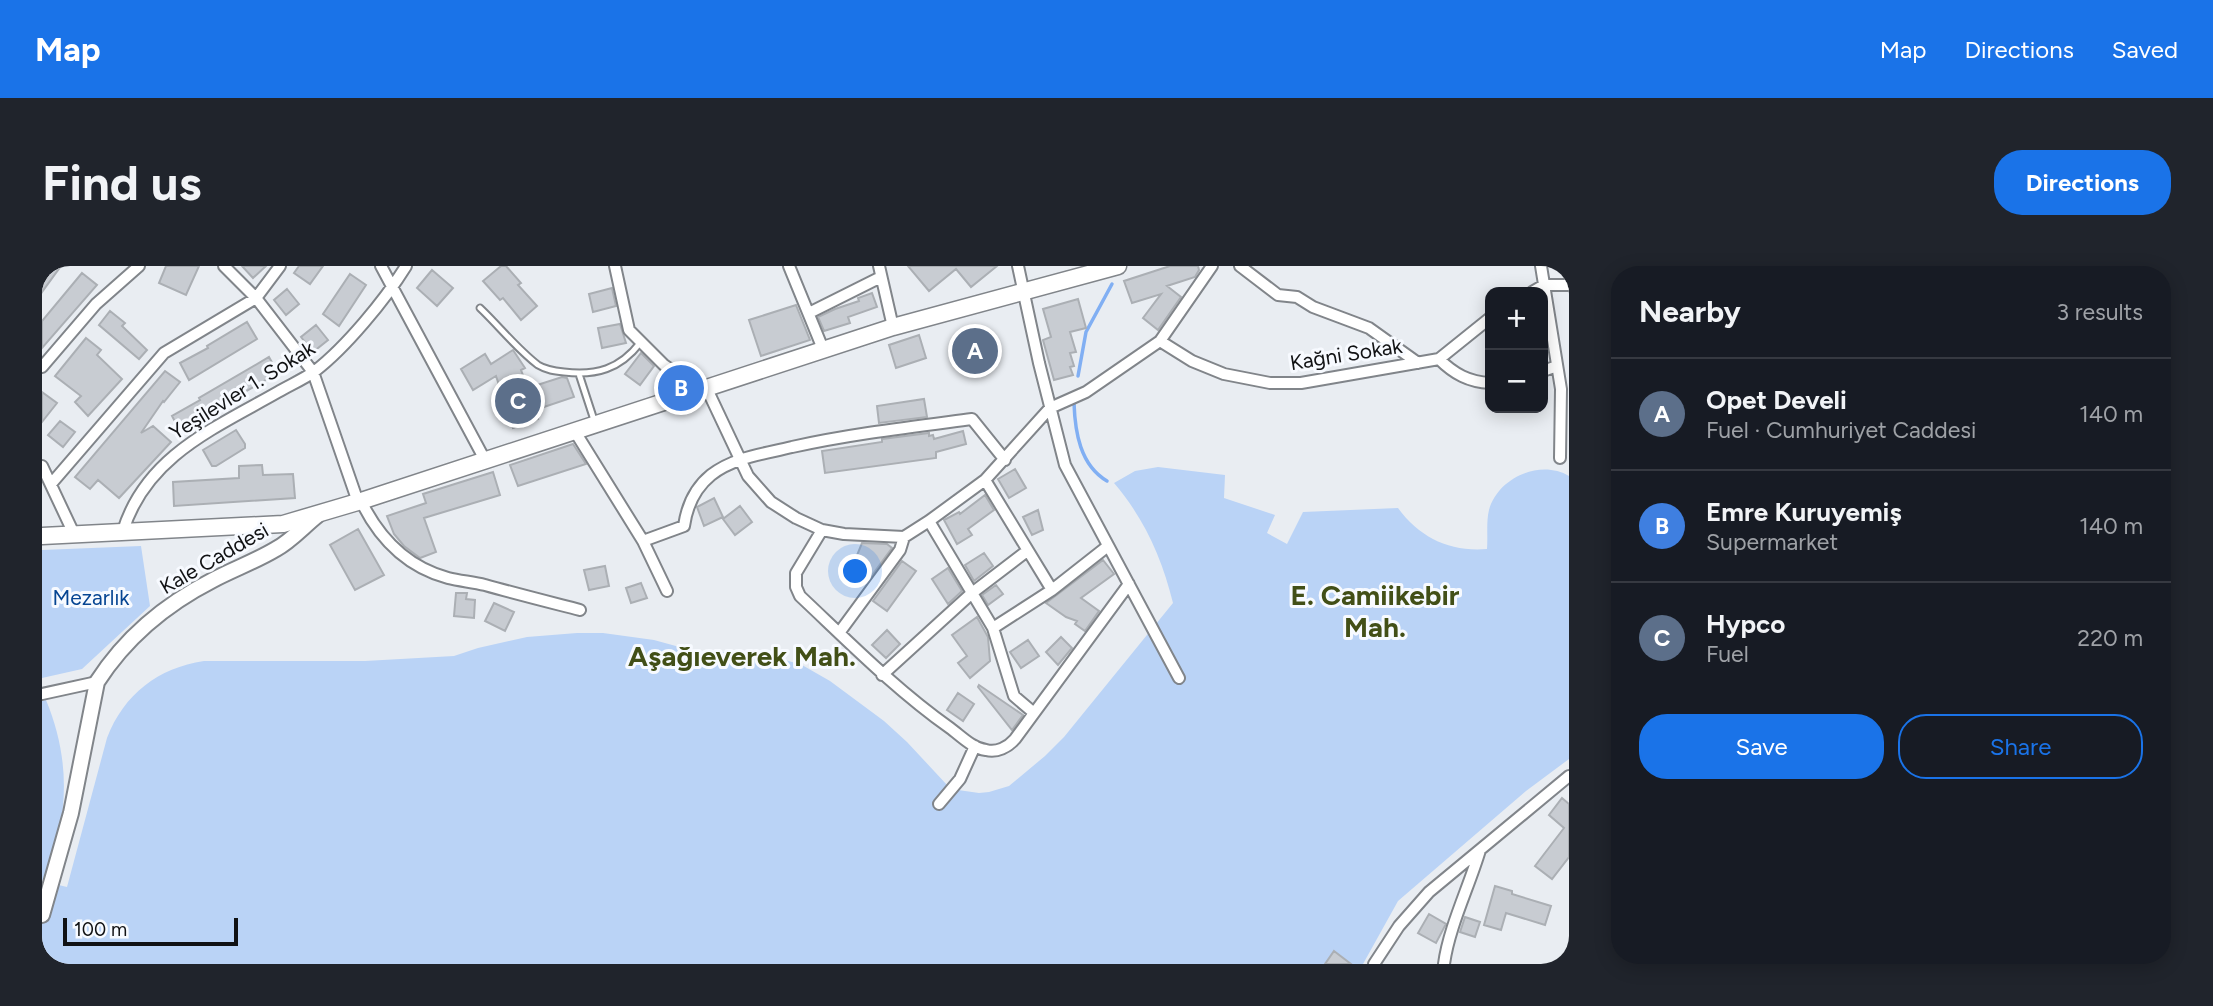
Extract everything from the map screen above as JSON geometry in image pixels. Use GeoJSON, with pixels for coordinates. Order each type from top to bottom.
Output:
{"type":"FeatureCollection","features":[{"type":"Feature","properties":{"kind":"main road"},"geometry":{"type":"LineString","coordinates":[[1023,291],[1090,266]]}},
{"type":"Feature","properties":{"kind":"main road"},"geometry":{"type":"LineString","coordinates":[[42,536],[283,524],[893,327],[1118,266]]}},
{"type":"Feature","properties":{"kind":"street"},"geometry":{"type":"LineString","coordinates":[[42,367],[96,304],[139,266]]}},
{"type":"Feature","properties":{"kind":"street"},"geometry":{"type":"LineString","coordinates":[[224,266],[256,298],[313,372],[360,501],[385,539],[419,566],[446,577],[580,610]]}},
{"type":"Feature","properties":{"kind":"street"},"geometry":{"type":"LineString","coordinates":[[51,484],[164,352],[256,298],[280,266]]}},
{"type":"Feature","properties":{"kind":"street"},"geometry":{"type":"LineString","coordinates":[[381,266],[485,460]]}},
{"type":"Feature","properties":{"kind":"street","name":"Yeşilevler 1. Sokak"},"geometry":{"type":"LineString","coordinates":[[123,531],[132,507],[161,468],[189,442],[313,372],[334,355],[392,288],[406,266]]}},
{"type":"Feature","properties":{"kind":"street"},"geometry":{"type":"LineString","coordinates":[[615,266],[629,330],[664,365],[703,388],[754,485],[771,502],[796,519],[822,530],[844,534],[904,537],[985,480],[1050,408],[1086,392],[1160,341],[1212,266]]}},
{"type":"Feature","properties":{"kind":"street"},"geometry":{"type":"LineString","coordinates":[[789,266],[823,349]]}},
{"type":"Feature","properties":{"kind":"street"},"geometry":{"type":"LineString","coordinates":[[1018,266],[1065,465],[1180,678]]}},
{"type":"Feature","properties":{"kind":"street"},"geometry":{"type":"LineString","coordinates":[[1240,266],[1278,295],[1297,298],[1313,307],[1369,328],[1418,363]]}},
{"type":"Feature","properties":{"kind":"street"},"geometry":{"type":"LineString","coordinates":[[1541,266],[1557,366],[1565,386],[1560,458]]}},
{"type":"Feature","properties":{"kind":"street"},"geometry":{"type":"LineString","coordinates":[[809,313],[880,271],[893,327]]}},
{"type":"Feature","properties":{"kind":"street"},"geometry":{"type":"LineString","coordinates":[[1541,287],[1569,285]]}},
{"type":"Feature","properties":{"kind":"street","name":"Kağni Sokak"},"geometry":{"type":"LineString","coordinates":[[1160,341],[1210,369],[1239,378],[1270,383],[1301,383],[1439,359],[1485,322]]}},
{"type":"Feature","properties":{"kind":"street"},"geometry":{"type":"LineString","coordinates":[[1439,359],[1447,368],[1467,379],[1485,382]]}},
{"type":"Feature","properties":{"kind":"street"},"geometry":{"type":"LineString","coordinates":[[1548,369],[1557,366]]}},
{"type":"Feature","properties":{"kind":"street"},"geometry":{"type":"LineString","coordinates":[[643,541],[684,526],[688,506],[704,481],[740,459],[845,436],[972,419],[1005,460]]}},
{"type":"Feature","properties":{"kind":"street"},"geometry":{"type":"LineString","coordinates":[[574,430],[643,541],[667,591]]}},
{"type":"Feature","properties":{"kind":"street"},"geometry":{"type":"LineString","coordinates":[[42,466],[74,534]]}},
{"type":"Feature","properties":{"kind":"street"},"geometry":{"type":"LineString","coordinates":[[985,480],[1052,590]]}},
{"type":"Feature","properties":{"kind":"street","name":"Kale Caddesi"},"geometry":{"type":"LineString","coordinates":[[42,915],[71,813],[97,681],[124,646],[151,620],[211,581],[278,548],[318,514]]}},
{"type":"Feature","properties":{"kind":"street"},"geometry":{"type":"LineString","coordinates":[[929,521],[993,628],[1014,696],[1034,713]]}},
{"type":"Feature","properties":{"kind":"street"},"geometry":{"type":"LineString","coordinates":[[822,530],[796,573],[796,587],[800,596],[882,675],[975,747],[992,751],[1005,748],[1015,740],[1129,584]]}},
{"type":"Feature","properties":{"kind":"street"},"geometry":{"type":"LineString","coordinates":[[839,633],[900,550],[904,537]]}},
{"type":"Feature","properties":{"kind":"street"},"geometry":{"type":"LineString","coordinates":[[993,628],[1052,590],[1108,546]]}},
{"type":"Feature","properties":{"kind":"street"},"geometry":{"type":"LineString","coordinates":[[882,675],[972,593],[1027,551]]}},
{"type":"Feature","properties":{"kind":"street"},"geometry":{"type":"LineString","coordinates":[[42,694],[97,681]]}},
{"type":"Feature","properties":{"kind":"street"},"geometry":{"type":"LineString","coordinates":[[939,804],[960,779],[975,747]]}},
{"type":"Feature","properties":{"kind":"street"},"geometry":{"type":"LineString","coordinates":[[1374,964],[1399,926],[1421,900],[1569,776]]}},
{"type":"Feature","properties":{"kind":"street"},"geometry":{"type":"LineString","coordinates":[[1444,964],[1448,938],[1467,892],[1480,850]]}},
{"type":"Feature","properties":{"kind":"lane"},"geometry":{"type":"LineString","coordinates":[[480,308],[538,365],[551,370],[579,374],[596,373],[628,357],[640,343]]}},
{"type":"Feature","properties":{"kind":"lane"},"geometry":{"type":"LineString","coordinates":[[579,374],[595,423]]}},
{"type":"Feature","properties":{"kind":"green space"},"geometry":{"type":"Polygon","coordinates":[[[1158,467],[1225,475],[1224,498],[1275,515],[1267,533],[1287,544],[1303,512],[1398,508],[1426,535],[1448,545],[1473,549],[1487,549],[1489,510],[1501,488],[1511,480],[1522,474],[1546,470],[1569,476],[1569,759],[1526,791],[1398,901],[1363,964],[42,964],[42,881],[67,887],[107,738],[123,708],[133,696],[158,677],[187,665],[204,661],[365,661],[454,656],[527,637],[577,633],[603,633],[654,640],[705,654],[733,651],[762,653],[802,665],[830,681],[884,721],[948,786],[958,790],[989,792],[1009,786],[1064,737],[1173,603],[1151,539],[1114,483],[1135,471],[1158,467]]]}},
{"type":"Feature","properties":{"kind":"green space","name":"Mezarlık"},"geometry":{"type":"Polygon","coordinates":[[[141,546],[150,606],[82,669],[42,678],[42,550],[141,546]]]}},
{"type":"Feature","properties":{"kind":"green space"},"geometry":{"type":"Polygon","coordinates":[[[46,700],[60,745],[64,790],[58,836],[42,881],[42,701],[46,700]]]}},
{"type":"Feature","properties":{"kind":"building"},"geometry":{"type":"Polygon","coordinates":[[[42,266],[61,266],[42,292],[42,266]]]}},
{"type":"Feature","properties":{"kind":"building"},"geometry":{"type":"Polygon","coordinates":[[[166,266],[199,266],[186,295],[159,283],[166,266]]]}},
{"type":"Feature","properties":{"kind":"building"},"geometry":{"type":"Polygon","coordinates":[[[242,266],[266,266],[253,278],[242,266]]]}},
{"type":"Feature","properties":{"kind":"building"},"geometry":{"type":"Polygon","coordinates":[[[299,266],[323,266],[310,284],[294,273],[299,266]]]}},
{"type":"Feature","properties":{"kind":"building"},"geometry":{"type":"Polygon","coordinates":[[[501,266],[506,266],[521,283],[518,285],[537,306],[521,320],[503,298],[500,300],[483,281],[501,266]]]}},
{"type":"Feature","properties":{"kind":"building"},"geometry":{"type":"Polygon","coordinates":[[[908,266],[997,266],[971,287],[956,269],[929,291],[908,266]]]}},
{"type":"Feature","properties":{"kind":"building"},"geometry":{"type":"Polygon","coordinates":[[[1170,266],[1198,266],[1199,270],[1195,277],[1167,286],[1181,297],[1158,330],[1143,318],[1161,294],[1132,303],[1124,281],[1170,266]]]}},
{"type":"Feature","properties":{"kind":"building"},"geometry":{"type":"Polygon","coordinates":[[[432,270],[453,288],[437,306],[417,288],[432,270]]]}},
{"type":"Feature","properties":{"kind":"building"},"geometry":{"type":"Polygon","coordinates":[[[82,273],[97,285],[42,348],[42,321],[82,273]]]}},
{"type":"Feature","properties":{"kind":"building"},"geometry":{"type":"Polygon","coordinates":[[[350,274],[366,285],[339,326],[323,314],[350,274]]]}},
{"type":"Feature","properties":{"kind":"building"},"geometry":{"type":"Polygon","coordinates":[[[612,288],[616,306],[593,312],[589,294],[612,288]]]}},
{"type":"Feature","properties":{"kind":"building"},"geometry":{"type":"Polygon","coordinates":[[[287,289],[299,304],[286,315],[274,300],[287,289]]]}},
{"type":"Feature","properties":{"kind":"building"},"geometry":{"type":"Polygon","coordinates":[[[872,293],[877,307],[848,317],[850,323],[824,331],[818,317],[872,293]]]}},
{"type":"Feature","properties":{"kind":"building"},"geometry":{"type":"Polygon","coordinates":[[[1078,299],[1086,328],[1070,332],[1076,352],[1070,353],[1074,366],[1070,367],[1073,375],[1054,380],[1043,340],[1051,337],[1043,309],[1078,299]]]}},
{"type":"Feature","properties":{"kind":"building"},"geometry":{"type":"Polygon","coordinates":[[[796,305],[810,340],[761,356],[749,320],[796,305]]]}},
{"type":"Feature","properties":{"kind":"building"},"geometry":{"type":"Polygon","coordinates":[[[110,311],[125,323],[122,326],[147,350],[139,359],[99,325],[110,311]]]}},
{"type":"Feature","properties":{"kind":"building"},"geometry":{"type":"Polygon","coordinates":[[[247,322],[257,339],[189,380],[180,363],[247,322]]]}},
{"type":"Feature","properties":{"kind":"building"},"geometry":{"type":"Polygon","coordinates":[[[620,324],[626,343],[602,348],[598,328],[620,324]]]}},
{"type":"Feature","properties":{"kind":"building"},"geometry":{"type":"Polygon","coordinates":[[[316,325],[328,340],[313,352],[301,337],[316,325]]]}},
{"type":"Feature","properties":{"kind":"building"},"geometry":{"type":"Polygon","coordinates":[[[984,329],[995,363],[967,372],[955,338],[984,329]]]}},
{"type":"Feature","properties":{"kind":"building"},"geometry":{"type":"Polygon","coordinates":[[[919,335],[926,358],[896,368],[889,345],[919,335]]]}},
{"type":"Feature","properties":{"kind":"building"},"geometry":{"type":"Polygon","coordinates":[[[86,338],[101,350],[97,355],[122,379],[88,416],[75,402],[81,396],[55,376],[86,338]]]}},
{"type":"Feature","properties":{"kind":"building"},"geometry":{"type":"Polygon","coordinates":[[[513,350],[525,368],[521,370],[528,388],[562,377],[567,378],[574,397],[535,410],[538,419],[513,428],[496,376],[473,390],[461,369],[485,354],[491,364],[513,350]]]}},
{"type":"Feature","properties":{"kind":"building"},"geometry":{"type":"Polygon","coordinates":[[[641,353],[654,366],[640,385],[625,374],[641,353]]]}},
{"type":"Feature","properties":{"kind":"building"},"geometry":{"type":"Polygon","coordinates":[[[269,357],[278,373],[222,405],[223,407],[181,433],[172,416],[269,357]]]}},
{"type":"Feature","properties":{"kind":"building"},"geometry":{"type":"Polygon","coordinates":[[[165,371],[180,382],[141,433],[153,426],[171,442],[119,498],[98,480],[90,489],[75,477],[165,371]]]}},
{"type":"Feature","properties":{"kind":"building"},"geometry":{"type":"Polygon","coordinates":[[[42,392],[57,403],[42,422],[42,392]]]}},
{"type":"Feature","properties":{"kind":"building"},"geometry":{"type":"Polygon","coordinates":[[[924,399],[927,417],[879,423],[877,406],[924,399]]]}},
{"type":"Feature","properties":{"kind":"building"},"geometry":{"type":"Polygon","coordinates":[[[60,421],[75,432],[63,447],[48,435],[60,421]]]}},
{"type":"Feature","properties":{"kind":"building"},"geometry":{"type":"Polygon","coordinates":[[[236,430],[245,448],[212,466],[203,450],[236,430]]]}},
{"type":"Feature","properties":{"kind":"building"},"geometry":{"type":"Polygon","coordinates":[[[963,431],[966,444],[936,452],[936,458],[825,473],[822,451],[929,433],[934,439],[963,431]]]}},
{"type":"Feature","properties":{"kind":"building"},"geometry":{"type":"Polygon","coordinates":[[[573,444],[586,464],[518,486],[510,465],[573,444]]]}},
{"type":"Feature","properties":{"kind":"building"},"geometry":{"type":"Polygon","coordinates":[[[262,465],[263,475],[293,474],[295,498],[174,506],[173,482],[239,478],[239,466],[262,465]]]}},
{"type":"Feature","properties":{"kind":"building"},"geometry":{"type":"Polygon","coordinates":[[[1015,469],[1026,488],[1009,498],[998,479],[1015,469]]]}},
{"type":"Feature","properties":{"kind":"building"},"geometry":{"type":"Polygon","coordinates":[[[493,472],[500,495],[424,518],[436,552],[420,558],[394,534],[387,516],[426,503],[423,494],[493,472]]]}},
{"type":"Feature","properties":{"kind":"building"},"geometry":{"type":"Polygon","coordinates":[[[985,495],[994,510],[968,529],[972,535],[957,544],[944,520],[959,512],[960,514],[985,495]]]}},
{"type":"Feature","properties":{"kind":"building"},"geometry":{"type":"Polygon","coordinates":[[[714,498],[723,517],[704,526],[697,507],[714,498]]]}},
{"type":"Feature","properties":{"kind":"building"},"geometry":{"type":"Polygon","coordinates":[[[740,506],[752,522],[735,535],[723,519],[740,506]]]}},
{"type":"Feature","properties":{"kind":"building"},"geometry":{"type":"Polygon","coordinates":[[[1038,510],[1043,530],[1032,535],[1023,517],[1038,510]]]}},
{"type":"Feature","properties":{"kind":"building"},"geometry":{"type":"Polygon","coordinates":[[[358,529],[384,575],[355,590],[330,545],[358,529]]]}},
{"type":"Feature","properties":{"kind":"building"},"geometry":{"type":"Polygon","coordinates":[[[862,543],[887,544],[892,548],[867,582],[851,570],[862,543]]]}},
{"type":"Feature","properties":{"kind":"building"},"geometry":{"type":"Polygon","coordinates":[[[984,553],[993,566],[974,581],[965,565],[984,553]]]}},
{"type":"Feature","properties":{"kind":"building"},"geometry":{"type":"Polygon","coordinates":[[[1103,560],[1114,574],[1081,598],[1099,611],[1085,631],[1075,624],[1077,621],[1046,603],[1103,560]]]}},
{"type":"Feature","properties":{"kind":"building"},"geometry":{"type":"Polygon","coordinates":[[[902,561],[916,571],[887,611],[873,601],[902,561]]]}},
{"type":"Feature","properties":{"kind":"building"},"geometry":{"type":"Polygon","coordinates":[[[605,566],[609,586],[589,590],[584,570],[605,566]]]}},
{"type":"Feature","properties":{"kind":"building"},"geometry":{"type":"Polygon","coordinates":[[[948,568],[962,591],[948,604],[932,579],[948,568]]]}},
{"type":"Feature","properties":{"kind":"building"},"geometry":{"type":"Polygon","coordinates":[[[641,583],[647,598],[631,603],[626,588],[641,583]]]}},
{"type":"Feature","properties":{"kind":"building"},"geometry":{"type":"Polygon","coordinates":[[[996,585],[1003,594],[988,605],[982,595],[996,585]]]}},
{"type":"Feature","properties":{"kind":"building"},"geometry":{"type":"Polygon","coordinates":[[[456,593],[467,593],[466,599],[475,600],[474,618],[454,616],[456,593]]]}},
{"type":"Feature","properties":{"kind":"building"},"geometry":{"type":"Polygon","coordinates":[[[494,603],[514,612],[505,631],[485,621],[494,603]]]}},
{"type":"Feature","properties":{"kind":"building"},"geometry":{"type":"Polygon","coordinates":[[[977,617],[988,637],[990,661],[970,678],[958,663],[967,656],[952,635],[977,617]]]}},
{"type":"Feature","properties":{"kind":"building"},"geometry":{"type":"Polygon","coordinates":[[[887,630],[900,644],[886,658],[872,645],[887,630]]]}},
{"type":"Feature","properties":{"kind":"building"},"geometry":{"type":"Polygon","coordinates":[[[1061,637],[1072,648],[1058,665],[1046,652],[1061,637]]]}},
{"type":"Feature","properties":{"kind":"building"},"geometry":{"type":"Polygon","coordinates":[[[1028,640],[1039,656],[1021,668],[1010,652],[1028,640]]]}},
{"type":"Feature","properties":{"kind":"building"},"geometry":{"type":"Polygon","coordinates":[[[979,685],[1023,715],[1012,730],[978,687],[979,685]]]}},
{"type":"Feature","properties":{"kind":"building"},"geometry":{"type":"Polygon","coordinates":[[[958,693],[974,704],[963,721],[947,710],[958,693]]]}},
{"type":"Feature","properties":{"kind":"building"},"geometry":{"type":"Polygon","coordinates":[[[1562,798],[1569,804],[1569,857],[1552,879],[1535,866],[1564,828],[1549,815],[1562,798]]]}},
{"type":"Feature","properties":{"kind":"building"},"geometry":{"type":"Polygon","coordinates":[[[1495,886],[1551,906],[1545,925],[1506,913],[1501,930],[1484,925],[1495,886]]]}},
{"type":"Feature","properties":{"kind":"building"},"geometry":{"type":"Polygon","coordinates":[[[1429,914],[1446,924],[1436,943],[1418,933],[1429,914]]]}},
{"type":"Feature","properties":{"kind":"building"},"geometry":{"type":"Polygon","coordinates":[[[1465,917],[1480,922],[1475,937],[1460,932],[1465,917]]]}},
{"type":"Feature","properties":{"kind":"building"},"geometry":{"type":"Polygon","coordinates":[[[1334,951],[1351,964],[1325,964],[1334,951]]]}},
{"type":"Feature","properties":{"kind":"waterway"},"geometry":{"type":"LineString","coordinates":[[1078,376],[1086,332],[1112,284]]}},
{"type":"Feature","properties":{"kind":"waterway"},"geometry":{"type":"LineString","coordinates":[[1074,403],[1078,436],[1085,457],[1107,481]]}},
{"type":"Feature","properties":{"kind":"place","name":"Opet Develi"},"geometry":{"type":"Point","coordinates":[975,351]}},
{"type":"Feature","properties":{"kind":"place","name":"Emre Kuruyemiş"},"geometry":{"type":"Point","coordinates":[681,388]}},
{"type":"Feature","properties":{"kind":"place","name":"Hypco"},"geometry":{"type":"Point","coordinates":[518,401]}},
{"type":"Feature","properties":{"kind":"district","name":"E. Camiikebir Mah."},"geometry":{"type":"Point","coordinates":[1375,611]}},
{"type":"Feature","properties":{"kind":"district","name":"Aşağıeverek Mah."},"geometry":{"type":"Point","coordinates":[742,656]}}]}
